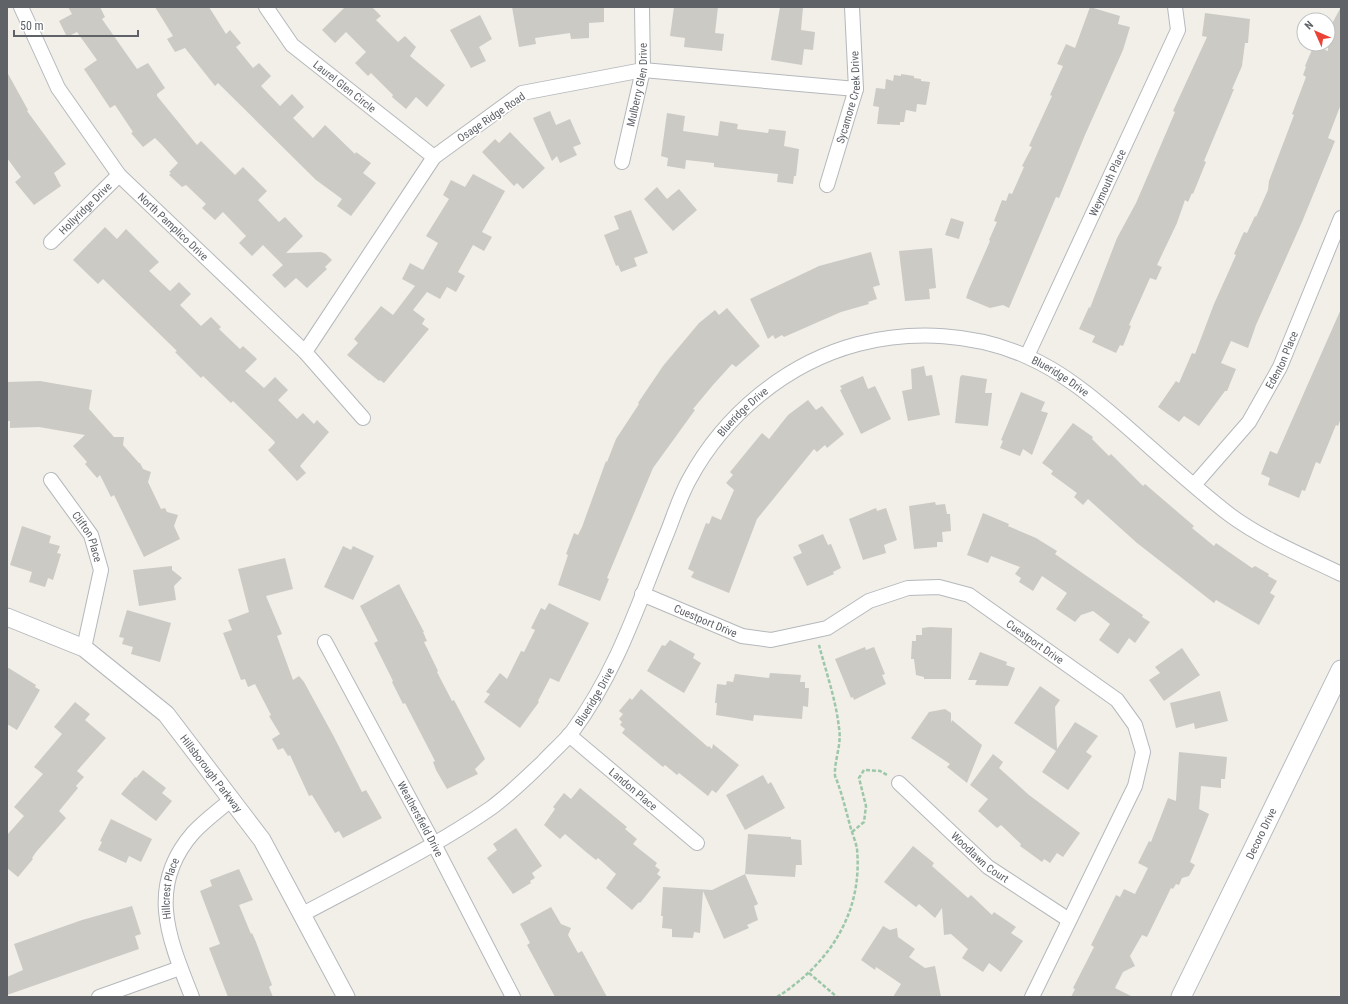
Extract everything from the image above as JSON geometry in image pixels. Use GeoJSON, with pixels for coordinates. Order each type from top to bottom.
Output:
{"type":"FeatureCollection","features":[{"type":"Feature","properties":{"kind":"main road","name":"Decoro Drive"},"geometry":{"type":"LineString","coordinates":[[1181,997],[1341,670]]}},
{"type":"Feature","properties":{"kind":"street","name":"North Pamplico Drive"},"geometry":{"type":"LineString","coordinates":[[21,7],[58,88],[119,175],[305,352],[363,418]]}},
{"type":"Feature","properties":{"kind":"street","name":"Laurel Glen Circle"},"geometry":{"type":"LineString","coordinates":[[266,7],[292,46],[434,157]]}},
{"type":"Feature","properties":{"kind":"street","name":"Mulberry Glen Drive"},"geometry":{"type":"LineString","coordinates":[[622,162],[643,70],[642,7]]}},
{"type":"Feature","properties":{"kind":"street","name":"Sycamore Creek Drive"},"geometry":{"type":"LineString","coordinates":[[827,185],[856,88],[852,7]]}},
{"type":"Feature","properties":{"kind":"street","name":"Weymouth Place"},"geometry":{"type":"LineString","coordinates":[[1027,356],[1178,30],[1175,7]]}},
{"type":"Feature","properties":{"kind":"street","name":"Osage Ridge Road"},"geometry":{"type":"LineString","coordinates":[[305,352],[434,157],[522,93],[643,70],[856,88]]}},
{"type":"Feature","properties":{"kind":"street","name":"Hollyridge Drive"},"geometry":{"type":"LineString","coordinates":[[51,242],[119,175]]}},
{"type":"Feature","properties":{"kind":"street","name":"Edenton Place"},"geometry":{"type":"LineString","coordinates":[[1194,484],[1249,422],[1280,367],[1341,218]]}},
{"type":"Feature","properties":{"kind":"street","name":"Blueridge Drive"},"geometry":{"type":"LineString","coordinates":[[303,914],[434,844],[493,807],[569,735],[599,692],[618,656],[688,481],[714,441],[740,412],[771,385],[798,368],[844,348],[876,340],[908,335],[946,336],[997,346],[1027,356],[1054,370],[1096,401],[1230,516],[1263,536],[1341,574]]}},
{"type":"Feature","properties":{"kind":"street","name":"Clifton Place"},"geometry":{"type":"LineString","coordinates":[[51,480],[91,535],[101,570],[84,648]]}},
{"type":"Feature","properties":{"kind":"street","name":"Cuestport Drive"},"geometry":{"type":"LineString","coordinates":[[642,594],[742,636],[771,640],[827,628],[869,601],[908,588],[938,587],[970,595],[1117,700],[1135,725],[1143,752],[1135,786],[1032,997]]}},
{"type":"Feature","properties":{"kind":"street","name":"Hillsborough Parkway"},"geometry":{"type":"LineString","coordinates":[[7,617],[84,648],[166,714],[262,840],[303,914],[346,997]]}},
{"type":"Feature","properties":{"kind":"street","name":"Weathersfield Drive"},"geometry":{"type":"LineString","coordinates":[[325,642],[434,844],[513,997]]}},
{"type":"Feature","properties":{"kind":"street","name":"Landon Place"},"geometry":{"type":"LineString","coordinates":[[569,735],[697,843]]}},
{"type":"Feature","properties":{"kind":"street","name":"Woodlawn Court"},"geometry":{"type":"LineString","coordinates":[[899,783],[988,866],[1069,920]]}},
{"type":"Feature","properties":{"kind":"street","name":"Hillcrest Place"},"geometry":{"type":"LineString","coordinates":[[192,997],[180,968],[166,926],[164,903],[167,881],[177,857],[193,834],[232,799]]}},
{"type":"Feature","properties":{"kind":"street"},"geometry":{"type":"LineString","coordinates":[[99,997],[180,968]]}},
{"type":"Feature","properties":{"kind":"path"},"geometry":{"type":"LineString","coordinates":[[777,997],[820,963],[837,939],[849,916],[856,879],[857,848],[835,776],[834,766],[840,742],[839,727],[816,630]]}},
{"type":"Feature","properties":{"kind":"path"},"geometry":{"type":"LineString","coordinates":[[852,832],[864,822],[866,806],[859,778],[864,770],[880,771],[899,783]]}},
{"type":"Feature","properties":{"kind":"path"},"geometry":{"type":"LineString","coordinates":[[809,973],[837,997]]}},
{"type":"Feature","properties":{"kind":"building"},"geometry":{"type":"Polygon","coordinates":[[[68,7],[100,7],[105,17],[102,19],[137,69],[148,63],[165,88],[157,94],[157,96],[197,145],[201,141],[235,175],[243,167],[267,191],[258,200],[279,222],[285,217],[303,236],[286,253],[321,252],[326,254],[332,260],[325,267],[327,269],[307,288],[296,278],[285,288],[272,275],[283,265],[263,245],[252,256],[239,243],[246,236],[223,212],[215,220],[202,208],[206,204],[186,185],[182,187],[169,175],[171,173],[169,172],[178,163],[161,144],[155,138],[143,147],[131,133],[133,132],[115,105],[110,108],[84,69],[97,60],[77,32],[67,37],[59,21],[72,14],[68,7]]]}},
{"type":"Feature","properties":{"kind":"building"},"geometry":{"type":"Polygon","coordinates":[[[155,7],[209,7],[226,34],[230,30],[241,43],[236,47],[253,68],[259,63],[271,76],[261,86],[280,106],[292,94],[304,107],[293,118],[313,138],[325,125],[355,154],[356,152],[371,163],[363,173],[376,183],[351,216],[337,206],[342,199],[316,180],[218,83],[215,86],[185,48],[175,52],[167,39],[173,36],[155,7]]]}},
{"type":"Feature","properties":{"kind":"building"},"geometry":{"type":"Polygon","coordinates":[[[345,7],[372,7],[381,16],[376,20],[398,42],[405,36],[416,47],[410,56],[445,85],[427,107],[416,97],[406,109],[392,97],[393,95],[371,73],[368,76],[355,63],[366,52],[346,32],[335,43],[322,30],[345,7]]]}},
{"type":"Feature","properties":{"kind":"building"},"geometry":{"type":"Polygon","coordinates":[[[512,7],[604,7],[604,22],[589,23],[589,38],[571,39],[570,33],[535,38],[536,44],[519,47],[512,7]]]}},
{"type":"Feature","properties":{"kind":"building"},"geometry":{"type":"Polygon","coordinates":[[[674,7],[718,7],[715,33],[724,34],[722,51],[684,47],[685,38],[670,36],[674,7]]]}},
{"type":"Feature","properties":{"kind":"building"},"geometry":{"type":"Polygon","coordinates":[[[780,7],[803,7],[801,30],[815,32],[813,50],[804,49],[802,65],[771,60],[780,7]]]}},
{"type":"Feature","properties":{"kind":"building"},"geometry":{"type":"Polygon","coordinates":[[[1090,7],[1120,16],[1118,24],[1130,27],[1123,50],[1059,198],[1056,197],[1009,308],[1003,305],[990,308],[966,298],[997,222],[994,221],[1002,200],[1006,201],[1009,193],[1012,194],[1024,167],[1022,166],[1032,147],[1029,146],[1052,96],[1050,95],[1063,66],[1057,64],[1066,44],[1075,48],[1090,7]]]}},
{"type":"Feature","properties":{"kind":"building"},"geometry":{"type":"Polygon","coordinates":[[[1341,7],[1341,104],[1328,138],[1335,141],[1302,222],[1256,325],[1248,348],[1231,341],[1221,363],[1236,369],[1227,391],[1225,391],[1199,426],[1184,416],[1179,422],[1158,407],[1176,381],[1179,383],[1192,353],[1195,354],[1214,304],[1236,255],[1234,254],[1242,236],[1244,232],[1247,233],[1268,190],[1269,181],[1294,115],[1292,114],[1306,77],[1303,75],[1311,52],[1336,52],[1336,16],[1341,7]]]}},
{"type":"Feature","properties":{"kind":"building"},"geometry":{"type":"Polygon","coordinates":[[[1205,13],[1250,19],[1248,43],[1245,43],[1242,66],[1204,161],[1206,162],[1193,194],[1192,193],[1188,202],[1185,200],[1177,223],[1157,265],[1162,267],[1156,280],[1150,278],[1129,325],[1131,326],[1123,346],[1120,345],[1116,353],[1092,342],[1095,336],[1079,329],[1089,307],[1090,308],[1117,238],[1136,203],[1175,112],[1173,111],[1207,37],[1202,36],[1205,13]]]}},
{"type":"Feature","properties":{"kind":"building"},"geometry":{"type":"Polygon","coordinates":[[[480,15],[492,39],[479,47],[486,61],[471,68],[450,30],[480,15]]]}},
{"type":"Feature","properties":{"kind":"building"},"geometry":{"type":"Polygon","coordinates":[[[7,72],[28,110],[27,111],[66,164],[54,173],[61,186],[34,205],[15,182],[21,177],[7,158],[7,72]]]}},
{"type":"Feature","properties":{"kind":"building"},"geometry":{"type":"Polygon","coordinates":[[[901,74],[914,76],[914,78],[921,79],[921,81],[930,82],[926,105],[917,104],[916,112],[906,110],[904,122],[900,122],[900,125],[877,124],[879,107],[873,106],[876,88],[885,89],[886,79],[893,81],[894,75],[901,76],[901,74]]]}},
{"type":"Feature","properties":{"kind":"building"},"geometry":{"type":"Polygon","coordinates":[[[550,111],[556,125],[570,119],[581,144],[573,147],[577,155],[560,163],[557,156],[552,161],[533,118],[550,111]]]}},
{"type":"Feature","properties":{"kind":"building"},"geometry":{"type":"Polygon","coordinates":[[[667,113],[685,116],[683,131],[718,136],[720,121],[738,124],[737,129],[768,133],[769,129],[786,131],[784,146],[799,149],[796,176],[794,176],[793,184],[777,182],[778,174],[714,167],[714,163],[686,160],[685,169],[667,166],[668,158],[661,156],[667,113]]]}},
{"type":"Feature","properties":{"kind":"building"},"geometry":{"type":"Polygon","coordinates":[[[510,132],[545,168],[523,189],[517,183],[514,186],[482,152],[495,139],[499,143],[510,132]]]}},
{"type":"Feature","properties":{"kind":"building"},"geometry":{"type":"Polygon","coordinates":[[[473,174],[505,191],[482,232],[492,237],[484,251],[473,245],[458,272],[465,276],[456,292],[447,287],[440,299],[427,292],[413,310],[425,319],[422,324],[429,329],[384,383],[380,380],[379,381],[347,355],[358,343],[354,339],[381,306],[393,315],[415,286],[402,279],[410,263],[423,270],[438,243],[426,236],[449,199],[443,195],[451,180],[465,187],[473,174]]]}},
{"type":"Feature","properties":{"kind":"building"},"geometry":{"type":"Polygon","coordinates":[[[657,187],[667,199],[679,189],[697,210],[673,231],[644,199],[657,187]]]}},
{"type":"Feature","properties":{"kind":"building"},"geometry":{"type":"Polygon","coordinates":[[[631,210],[648,253],[634,258],[637,266],[621,272],[618,265],[616,266],[604,235],[619,229],[614,216],[631,210]]]}},
{"type":"Feature","properties":{"kind":"building"},"geometry":{"type":"Polygon","coordinates":[[[951,218],[964,222],[959,239],[945,235],[951,218]]]}},
{"type":"Feature","properties":{"kind":"building"},"geometry":{"type":"Polygon","coordinates":[[[105,227],[117,239],[126,229],[159,262],[149,271],[170,291],[179,282],[191,294],[180,305],[201,326],[211,317],[221,327],[219,329],[240,349],[243,346],[257,359],[245,371],[264,388],[275,377],[288,390],[278,400],[297,419],[303,413],[314,424],[317,420],[329,432],[300,466],[306,473],[297,481],[268,450],[275,443],[274,441],[233,401],[231,403],[203,376],[201,378],[175,352],[177,351],[103,279],[98,284],[73,260],[105,227]]]}},
{"type":"Feature","properties":{"kind":"building"},"geometry":{"type":"Polygon","coordinates":[[[932,248],[936,288],[929,289],[930,299],[905,301],[899,251],[932,248]]]}},
{"type":"Feature","properties":{"kind":"building"},"geometry":{"type":"Polygon","coordinates":[[[871,252],[880,285],[873,287],[877,299],[868,302],[869,304],[841,312],[784,337],[782,335],[775,339],[773,335],[768,339],[750,299],[819,266],[871,252]]]}},
{"type":"Feature","properties":{"kind":"building"},"geometry":{"type":"Polygon","coordinates":[[[727,308],[760,346],[736,367],[732,364],[713,385],[693,409],[695,410],[653,468],[607,578],[609,579],[600,601],[558,585],[568,555],[566,554],[574,533],[578,535],[582,527],[606,461],[607,462],[616,439],[663,366],[699,323],[715,310],[719,315],[727,308]]]}},
{"type":"Feature","properties":{"kind":"building"},"geometry":{"type":"Polygon","coordinates":[[[1341,309],[1341,418],[1338,426],[1336,425],[1320,464],[1316,462],[1305,491],[1302,490],[1299,498],[1268,485],[1270,478],[1261,474],[1270,451],[1277,454],[1341,309]]]}},
{"type":"Feature","properties":{"kind":"building"},"geometry":{"type":"Polygon","coordinates":[[[924,366],[926,376],[932,375],[940,415],[908,421],[902,391],[912,389],[911,369],[924,366]]]}},
{"type":"Feature","properties":{"kind":"building"},"geometry":{"type":"Polygon","coordinates":[[[962,375],[987,379],[985,393],[992,393],[988,426],[955,423],[960,377],[962,375]]]}},
{"type":"Feature","properties":{"kind":"building"},"geometry":{"type":"Polygon","coordinates":[[[863,376],[868,389],[875,386],[891,419],[861,434],[840,390],[842,389],[840,386],[863,376]]]}},
{"type":"Feature","properties":{"kind":"building"},"geometry":{"type":"Polygon","coordinates":[[[40,381],[92,390],[89,409],[114,437],[124,437],[123,445],[140,463],[143,469],[151,472],[148,482],[161,509],[165,508],[167,512],[178,515],[174,526],[180,539],[144,557],[114,495],[111,497],[100,475],[97,478],[85,464],[87,462],[73,446],[85,435],[39,427],[10,428],[10,421],[7,421],[7,382],[40,381]]]}},
{"type":"Feature","properties":{"kind":"building"},"geometry":{"type":"Polygon","coordinates":[[[1021,392],[1045,402],[1041,411],[1048,413],[1032,455],[1023,449],[1020,456],[1000,448],[1003,441],[1001,440],[1021,392]]]}},
{"type":"Feature","properties":{"kind":"building"},"geometry":{"type":"Polygon","coordinates":[[[808,400],[816,410],[822,406],[844,434],[827,448],[825,445],[817,452],[814,449],[757,519],[729,593],[691,577],[694,572],[688,569],[706,523],[709,524],[712,516],[721,520],[734,490],[726,483],[733,475],[730,472],[762,433],[769,439],[788,415],[808,400]]]}},
{"type":"Feature","properties":{"kind":"building"},"geometry":{"type":"Polygon","coordinates":[[[1073,423],[1093,437],[1092,439],[1109,456],[1111,454],[1143,486],[1145,484],[1194,526],[1192,528],[1214,546],[1216,543],[1252,568],[1255,566],[1269,574],[1268,576],[1277,581],[1270,593],[1275,596],[1259,625],[1216,600],[1214,603],[1137,543],[1088,499],[1083,505],[1074,497],[1077,493],[1051,474],[1053,471],[1042,463],[1073,423]]]}},
{"type":"Feature","properties":{"kind":"building"},"geometry":{"type":"Polygon","coordinates":[[[935,502],[936,505],[945,504],[947,514],[950,514],[951,531],[942,532],[943,542],[937,542],[937,547],[914,549],[909,506],[935,502]]]}},
{"type":"Feature","properties":{"kind":"building"},"geometry":{"type":"Polygon","coordinates":[[[876,508],[877,511],[886,508],[897,540],[884,545],[886,553],[863,560],[849,519],[876,508]]]}},
{"type":"Feature","properties":{"kind":"building"},"geometry":{"type":"Polygon","coordinates":[[[983,513],[1009,524],[1008,526],[1036,538],[1057,551],[1055,554],[1143,615],[1142,617],[1150,622],[1135,643],[1129,638],[1118,654],[1099,640],[1110,624],[1093,611],[1081,615],[1075,622],[1056,609],[1067,593],[1042,576],[1033,591],[1019,582],[1021,578],[1015,574],[1020,567],[991,556],[988,563],[967,555],[983,513]]]}},
{"type":"Feature","properties":{"kind":"building"},"geometry":{"type":"Polygon","coordinates":[[[22,526],[51,536],[49,543],[60,546],[57,553],[61,554],[53,580],[48,578],[45,587],[29,582],[32,572],[10,565],[22,526]]]}},
{"type":"Feature","properties":{"kind":"building"},"geometry":{"type":"Polygon","coordinates":[[[823,534],[828,545],[831,544],[841,568],[833,572],[834,574],[807,586],[793,557],[802,553],[798,545],[823,534]]]}},
{"type":"Feature","properties":{"kind":"building"},"geometry":{"type":"Polygon","coordinates":[[[343,546],[351,550],[353,546],[374,556],[353,600],[324,587],[343,546]]]}},
{"type":"Feature","properties":{"kind":"building"},"geometry":{"type":"Polygon","coordinates":[[[285,558],[293,589],[266,596],[282,634],[277,636],[293,680],[299,676],[304,682],[362,792],[366,790],[382,818],[343,838],[339,831],[335,833],[312,795],[309,796],[290,755],[288,756],[283,748],[278,750],[272,739],[280,734],[269,716],[271,715],[255,684],[248,687],[245,679],[241,680],[223,633],[232,630],[228,620],[249,612],[238,569],[285,558]]]}},
{"type":"Feature","properties":{"kind":"building"},"geometry":{"type":"Polygon","coordinates":[[[172,566],[172,570],[182,578],[174,586],[176,600],[139,606],[133,570],[172,566]]]}},
{"type":"Feature","properties":{"kind":"building"},"geometry":{"type":"Polygon","coordinates":[[[399,584],[424,632],[427,641],[424,642],[438,671],[437,672],[452,701],[454,700],[485,759],[475,769],[478,774],[447,789],[436,770],[433,762],[435,761],[405,703],[403,704],[392,682],[393,681],[374,643],[378,641],[360,606],[399,584]]]}},
{"type":"Feature","properties":{"kind":"building"},"geometry":{"type":"Polygon","coordinates":[[[549,603],[589,623],[559,682],[550,678],[538,701],[539,702],[520,728],[484,702],[490,694],[486,692],[500,673],[507,679],[521,651],[524,652],[535,630],[531,628],[541,608],[545,610],[549,603]]]}},
{"type":"Feature","properties":{"kind":"building"},"geometry":{"type":"Polygon","coordinates":[[[127,610],[171,623],[160,662],[131,654],[133,647],[122,644],[124,638],[119,637],[127,610]]]}},
{"type":"Feature","properties":{"kind":"building"},"geometry":{"type":"Polygon","coordinates":[[[922,628],[952,628],[951,679],[924,679],[924,677],[916,675],[914,659],[911,659],[912,641],[916,641],[916,635],[922,635],[922,628]]]}},
{"type":"Feature","properties":{"kind":"building"},"geometry":{"type":"Polygon","coordinates":[[[670,640],[695,654],[693,658],[701,663],[684,693],[647,671],[662,645],[665,646],[670,640]]]}},
{"type":"Feature","properties":{"kind":"building"},"geometry":{"type":"Polygon","coordinates":[[[865,647],[866,650],[874,647],[885,674],[882,675],[886,684],[854,700],[853,697],[851,698],[835,659],[865,647]]]}},
{"type":"Feature","properties":{"kind":"building"},"geometry":{"type":"Polygon","coordinates":[[[1182,648],[1200,675],[1164,701],[1149,680],[1160,673],[1155,667],[1182,648]]]}},
{"type":"Feature","properties":{"kind":"building"},"geometry":{"type":"Polygon","coordinates":[[[980,652],[1007,662],[1006,665],[1015,668],[1008,686],[975,685],[977,680],[968,680],[980,652]]]}},
{"type":"Feature","properties":{"kind":"building"},"geometry":{"type":"Polygon","coordinates":[[[7,667],[36,685],[35,687],[40,690],[17,730],[7,724],[7,667]]]}},
{"type":"Feature","properties":{"kind":"building"},"geometry":{"type":"Polygon","coordinates":[[[770,673],[801,675],[800,682],[805,682],[805,688],[809,688],[808,707],[803,706],[802,719],[754,715],[753,721],[716,715],[717,703],[715,703],[717,684],[726,685],[727,681],[733,682],[735,674],[769,678],[770,673]]]}},
{"type":"Feature","properties":{"kind":"building"},"geometry":{"type":"Polygon","coordinates":[[[1040,686],[1060,700],[1055,707],[1057,749],[1075,722],[1098,736],[1086,752],[1092,756],[1068,790],[1042,772],[1056,751],[1014,723],[1040,686]]]}},
{"type":"Feature","properties":{"kind":"building"},"geometry":{"type":"Polygon","coordinates":[[[641,689],[708,747],[709,746],[712,749],[713,744],[739,765],[716,793],[712,790],[708,796],[679,773],[677,775],[665,765],[663,767],[622,733],[625,729],[620,725],[622,722],[619,719],[623,714],[619,711],[630,698],[632,700],[641,689]]]}},
{"type":"Feature","properties":{"kind":"building"},"geometry":{"type":"Polygon","coordinates":[[[1220,691],[1228,721],[1195,729],[1194,723],[1176,728],[1170,703],[1220,691]]]}},
{"type":"Feature","properties":{"kind":"building"},"geometry":{"type":"Polygon","coordinates":[[[75,702],[90,714],[85,720],[106,738],[77,771],[84,777],[76,786],[78,788],[59,811],[66,818],[36,852],[32,858],[33,859],[18,877],[7,868],[7,835],[24,816],[14,807],[43,774],[34,767],[62,734],[54,727],[75,702]]]}},
{"type":"Feature","properties":{"kind":"building"},"geometry":{"type":"Polygon","coordinates":[[[945,709],[951,713],[951,723],[952,720],[982,745],[967,783],[947,767],[950,764],[911,738],[929,712],[945,709]]]}},
{"type":"Feature","properties":{"kind":"building"},"geometry":{"type":"Polygon","coordinates":[[[1179,752],[1227,757],[1225,779],[1221,779],[1221,788],[1201,786],[1199,809],[1209,814],[1190,862],[1195,865],[1189,876],[1182,878],[1179,885],[1176,884],[1173,889],[1171,888],[1147,937],[1142,935],[1130,956],[1135,966],[1123,972],[1115,988],[1133,997],[1071,997],[1075,989],[1073,988],[1094,947],[1091,945],[1116,895],[1120,897],[1124,889],[1135,894],[1148,868],[1138,863],[1149,841],[1151,842],[1168,798],[1176,801],[1179,752]]]}},
{"type":"Feature","properties":{"kind":"building"},"geometry":{"type":"Polygon","coordinates":[[[993,754],[1003,762],[999,768],[1029,795],[1080,833],[1063,857],[1057,853],[1050,863],[1044,859],[1042,862],[1020,846],[1021,844],[1001,825],[997,828],[978,811],[988,799],[970,785],[993,754]]]}},
{"type":"Feature","properties":{"kind":"building"},"geometry":{"type":"Polygon","coordinates":[[[143,770],[166,788],[162,793],[172,801],[156,821],[121,794],[143,770]]]}},
{"type":"Feature","properties":{"kind":"building"},"geometry":{"type":"Polygon","coordinates":[[[763,775],[768,784],[771,782],[785,808],[745,830],[726,795],[763,775]]]}},
{"type":"Feature","properties":{"kind":"building"},"geometry":{"type":"Polygon","coordinates":[[[580,788],[627,827],[625,829],[637,839],[633,844],[657,863],[655,866],[660,870],[657,874],[661,877],[640,903],[639,902],[632,910],[606,888],[616,874],[598,858],[596,860],[565,834],[560,839],[544,825],[555,809],[553,807],[564,793],[571,799],[580,788]]]}},
{"type":"Feature","properties":{"kind":"building"},"geometry":{"type":"Polygon","coordinates":[[[111,819],[152,839],[141,862],[129,856],[126,863],[98,850],[102,842],[100,841],[111,819]]]}},
{"type":"Feature","properties":{"kind":"building"},"geometry":{"type":"Polygon","coordinates":[[[516,828],[542,866],[532,873],[535,878],[530,881],[531,883],[513,894],[487,858],[497,850],[493,844],[516,828]]]}},
{"type":"Feature","properties":{"kind":"building"},"geometry":{"type":"Polygon","coordinates":[[[748,834],[791,837],[791,839],[801,840],[802,865],[796,865],[795,877],[745,874],[748,834]]]}},
{"type":"Feature","properties":{"kind":"building"},"geometry":{"type":"Polygon","coordinates":[[[913,846],[934,863],[932,866],[968,898],[971,895],[992,915],[994,912],[1016,927],[1011,933],[1023,941],[1001,972],[989,963],[983,972],[962,958],[968,949],[951,934],[944,935],[942,908],[935,918],[919,904],[916,907],[884,882],[913,846]]]}},
{"type":"Feature","properties":{"kind":"building"},"geometry":{"type":"Polygon","coordinates":[[[239,869],[253,900],[239,905],[251,934],[252,933],[256,942],[272,985],[269,987],[273,997],[228,997],[209,948],[220,944],[200,891],[212,886],[210,880],[239,869]]]}},
{"type":"Feature","properties":{"kind":"building"},"geometry":{"type":"Polygon","coordinates":[[[745,874],[758,904],[754,906],[758,920],[747,925],[749,928],[724,939],[703,891],[700,933],[694,932],[693,938],[672,937],[672,929],[662,928],[663,916],[661,916],[663,887],[712,890],[745,874]]]}},
{"type":"Feature","properties":{"kind":"building"},"geometry":{"type":"Polygon","coordinates":[[[132,906],[141,934],[135,936],[139,949],[7,995],[7,977],[23,970],[14,944],[82,920],[132,906]]]}},
{"type":"Feature","properties":{"kind":"building"},"geometry":{"type":"Polygon","coordinates":[[[551,907],[561,924],[571,928],[568,935],[578,953],[582,951],[607,997],[555,997],[527,945],[530,943],[520,924],[551,907]]]}},
{"type":"Feature","properties":{"kind":"building"},"geometry":{"type":"Polygon","coordinates":[[[883,926],[890,930],[897,928],[898,937],[915,949],[909,957],[925,968],[935,966],[941,997],[893,997],[901,984],[876,967],[875,970],[861,960],[883,926]]]}}]}
